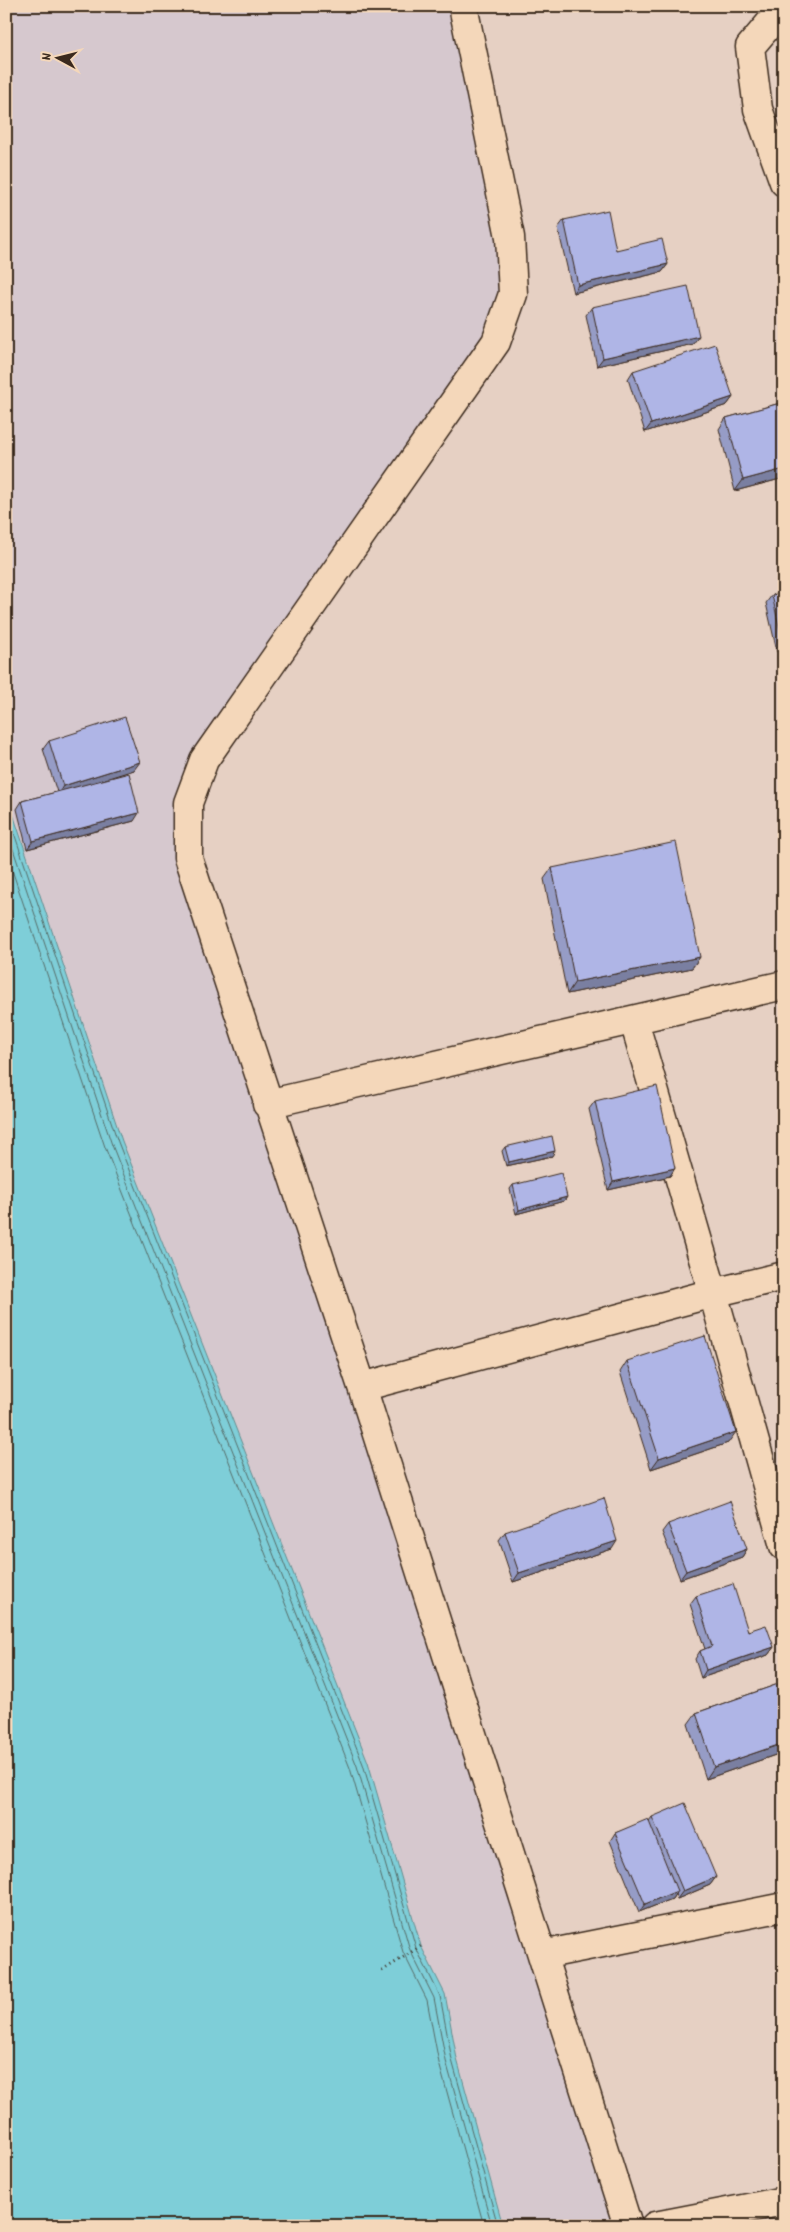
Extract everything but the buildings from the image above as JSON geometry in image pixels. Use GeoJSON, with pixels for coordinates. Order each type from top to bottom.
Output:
{"type":"FeatureCollection","features":[{"type":"Feature","properties":{"kind":"street"},"geometry":{"type":"LineString","coordinates":[[464,6],[510,237],[513,294],[496,342],[204,760],[188,803],[188,858],[267,1104],[362,1387],[628,2226]]}},
{"type":"Feature","properties":{"kind":"street"},"geometry":{"type":"LineString","coordinates":[[784,15],[777,15],[750,46],[758,109],[784,182]]}},
{"type":"Feature","properties":{"kind":"street"},"geometry":{"type":"LineString","coordinates":[[267,1104],[784,985]]}},
{"type":"Feature","properties":{"kind":"street"},"geometry":{"type":"LineString","coordinates":[[634,1021],[713,1292],[784,1546]]}},
{"type":"Feature","properties":{"kind":"street"},"geometry":{"type":"LineString","coordinates":[[362,1387],[713,1292],[784,1276]]}},
{"type":"Feature","properties":{"kind":"street"},"geometry":{"type":"LineString","coordinates":[[542,1955],[784,1907]]}},
{"type":"Feature","properties":{"kind":"street"},"geometry":{"type":"LineString","coordinates":[[655,2226],[784,2202]]}},
{"type":"Feature","properties":{"kind":"path"},"geometry":{"type":"LineString","coordinates":[[382,1971],[421,1946]]}},
{"type":"Feature","properties":{"kind":"shaded area"},"geometry":{"type":"Polygon","coordinates":[[[6,6],[463,6],[513,294],[204,760],[188,858],[628,2226],[503,2226],[457,2058],[445,1994],[421,1946],[368,1762],[122,1141],[6,793],[6,533],[8,532],[6,526],[6,6]]]}},
{"type":"Feature","properties":{"kind":"water"},"geometry":{"type":"Polygon","coordinates":[[[6,793],[122,1141],[368,1762],[421,1946],[445,1994],[457,2059],[503,2226],[6,2226],[6,793]]]}}]}
